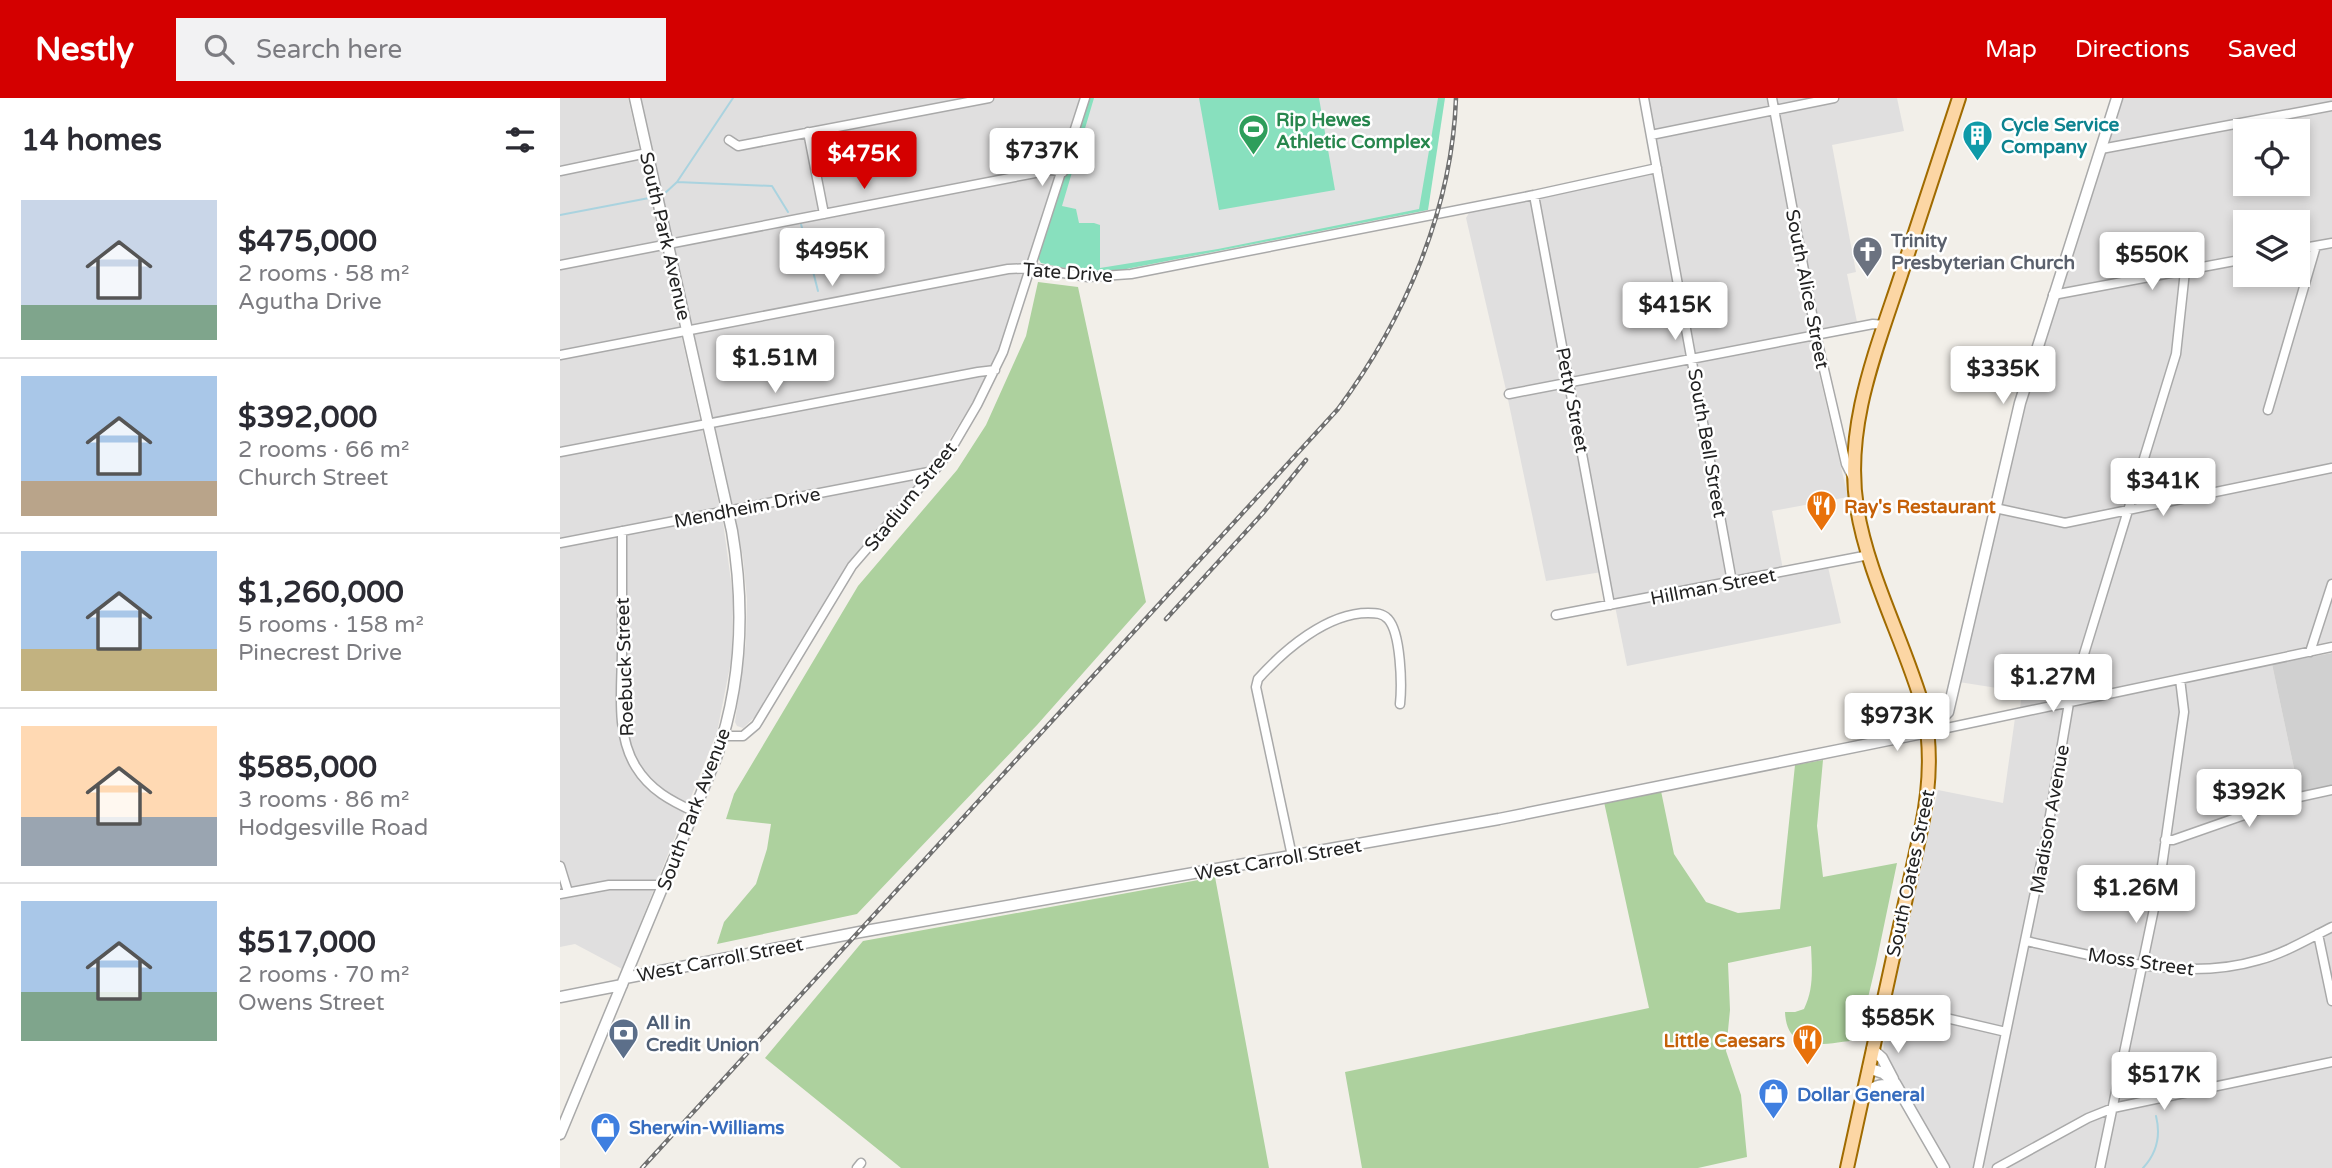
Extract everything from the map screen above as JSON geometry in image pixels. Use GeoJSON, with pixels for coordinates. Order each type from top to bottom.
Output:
{"type":"FeatureCollection","features":[{"type":"Feature","properties":{"kind":"main road","name":"South Oates Street"},"geometry":{"type":"LineString","coordinates":[[1847,1168],[1928,791],[1928,732],[1920,694],[1869,555],[1860,522],[1853,478],[1859,411],[1959,98]]}},
{"type":"Feature","properties":{"kind":"street","name":"South Park Avenue"},"geometry":{"type":"LineString","coordinates":[[560,1134],[695,812],[724,736],[737,667],[740,610],[737,566],[708,423],[635,98]]}},
{"type":"Feature","properties":{"kind":"street"},"geometry":{"type":"LineString","coordinates":[[729,140],[738,146],[989,98]]}},
{"type":"Feature","properties":{"kind":"street","name":"Stadium Street"},"geometry":{"type":"LineString","coordinates":[[724,736],[739,737],[756,725],[852,566],[934,471],[963,430],[995,370],[1063,172],[1085,98]]}},
{"type":"Feature","properties":{"kind":"street","name":"South Bell Street"},"geometry":{"type":"LineString","coordinates":[[1644,98],[1732,582]]}},
{"type":"Feature","properties":{"kind":"street","name":"South Alice Street"},"geometry":{"type":"LineString","coordinates":[[1772,98],[1816,335],[1846,464],[1853,478]]}},
{"type":"Feature","properties":{"kind":"street"},"geometry":{"type":"LineString","coordinates":[[1651,135],[1834,98]]}},
{"type":"Feature","properties":{"kind":"street"},"geometry":{"type":"LineString","coordinates":[[1928,732],[1948,712],[2020,403],[2117,98]]}},
{"type":"Feature","properties":{"kind":"street"},"geometry":{"type":"LineString","coordinates":[[2101,149],[2332,106]]}},
{"type":"Feature","properties":{"kind":"street"},"geometry":{"type":"LineString","coordinates":[[808,132],[824,214]]}},
{"type":"Feature","properties":{"kind":"street"},"geometry":{"type":"LineString","coordinates":[[560,171],[647,153]]}},
{"type":"Feature","properties":{"kind":"street","name":"Tate Drive"},"geometry":{"type":"LineString","coordinates":[[560,355],[1008,269],[1031,268],[1079,276],[1115,277],[1534,195],[1657,168]]}},
{"type":"Feature","properties":{"kind":"street"},"geometry":{"type":"LineString","coordinates":[[560,265],[1051,170],[1063,172]]}},
{"type":"Feature","properties":{"kind":"street","name":"Petty Street"},"geometry":{"type":"LineString","coordinates":[[1534,195],[1610,605]]}},
{"type":"Feature","properties":{"kind":"street"},"geometry":{"type":"LineString","coordinates":[[2310,247],[2332,243]]}},
{"type":"Feature","properties":{"kind":"street"},"geometry":{"type":"LineString","coordinates":[[2268,411],[2316,246]]}},
{"type":"Feature","properties":{"kind":"street"},"geometry":{"type":"LineString","coordinates":[[2053,295],[2233,261]]}},
{"type":"Feature","properties":{"kind":"street","name":"Madison Avenue"},"geometry":{"type":"LineString","coordinates":[[1978,1168],[2055,796],[2069,703],[2176,354],[2185,271]]}},
{"type":"Feature","properties":{"kind":"street"},"geometry":{"type":"LineString","coordinates":[[1509,394],[1873,324],[1885,325]]}},
{"type":"Feature","properties":{"kind":"street"},"geometry":{"type":"LineString","coordinates":[[560,452],[995,370]]}},
{"type":"Feature","properties":{"kind":"street"},"geometry":{"type":"LineString","coordinates":[[1995,508],[2065,523],[2332,468]]}},
{"type":"Feature","properties":{"kind":"street","name":"Mendheim Drive"},"geometry":{"type":"LineString","coordinates":[[560,543],[934,471]]}},
{"type":"Feature","properties":{"kind":"street","name":"Roebuck Street"},"geometry":{"type":"LineString","coordinates":[[622,531],[622,708],[626,744],[636,768],[649,784],[671,801],[695,812]]}},
{"type":"Feature","properties":{"kind":"street","name":"Hillman Street"},"geometry":{"type":"LineString","coordinates":[[1556,615],[1869,555]]}},
{"type":"Feature","properties":{"kind":"street"},"geometry":{"type":"LineString","coordinates":[[2310,652],[2332,585]]}},
{"type":"Feature","properties":{"kind":"street"},"geometry":{"type":"LineString","coordinates":[[1292,856],[1256,687],[1258,679],[1326,623],[1341,617],[1380,613],[1387,618],[1395,633],[1401,704]]}},
{"type":"Feature","properties":{"kind":"street"},"geometry":{"type":"LineString","coordinates":[[1928,732],[2332,647]]}},
{"type":"Feature","properties":{"kind":"street"},"geometry":{"type":"LineString","coordinates":[[2100,1168],[2143,965],[2165,840],[2184,712],[2180,679]]}},
{"type":"Feature","properties":{"kind":"street","name":"West Carroll Street"},"geometry":{"type":"LineString","coordinates":[[560,997],[860,932],[1499,819],[1928,732]]}},
{"type":"Feature","properties":{"kind":"street"},"geometry":{"type":"LineString","coordinates":[[2165,840],[2173,840],[2290,799],[2332,790]]}},
{"type":"Feature","properties":{"kind":"street"},"geometry":{"type":"LineString","coordinates":[[560,866],[564,893],[623,884],[664,885]]}},
{"type":"Feature","properties":{"kind":"street","name":"Moss Street"},"geometry":{"type":"LineString","coordinates":[[2026,941],[2143,965],[2194,970],[2223,968],[2274,955],[2332,927]]}},
{"type":"Feature","properties":{"kind":"street"},"geometry":{"type":"LineString","coordinates":[[2318,934],[2332,1001]]}},
{"type":"Feature","properties":{"kind":"street"},"geometry":{"type":"LineString","coordinates":[[1882,1003],[2006,1032]]}},
{"type":"Feature","properties":{"kind":"street"},"geometry":{"type":"LineString","coordinates":[[1872,1049],[1882,1058],[1944,1168]]}},
{"type":"Feature","properties":{"kind":"street"},"geometry":{"type":"LineString","coordinates":[[1997,1168],[2088,1118],[2113,1108],[2332,1062]]}},
{"type":"Feature","properties":{"kind":"street"},"geometry":{"type":"LineString","coordinates":[[1868,1068],[1883,1073],[1897,1086]]}},
{"type":"Feature","properties":{"kind":"street"},"geometry":{"type":"LineString","coordinates":[[1862,1094],[1885,1084],[1897,1086]]}},
{"type":"Feature","properties":{"kind":"shaded area"},"geometry":{"type":"Polygon","coordinates":[[[560,98],[628,98],[723,522],[733,596],[732,656],[717,732],[622,969],[575,944],[560,947],[560,98]]]}},
{"type":"Feature","properties":{"kind":"shaded area"},"geometry":{"type":"Polygon","coordinates":[[[641,98],[1080,98],[1003,338],[973,402],[932,467],[848,565],[758,714],[743,728],[735,722],[746,642],[747,600],[743,558],[641,98]]]}},
{"type":"Feature","properties":{"kind":"shaded area","name":"Rip Hewes Athletic Complex"},"geometry":{"type":"Polygon","coordinates":[[[1094,98],[1199,98],[1219,210],[1335,190],[1319,98],[1438,98],[1419,209],[1218,249],[1100,268],[1100,225],[1079,223],[1076,209],[1062,206],[1094,98]]]}},
{"type":"Feature","properties":{"kind":"shaded area"},"geometry":{"type":"Polygon","coordinates":[[[1648,98],[1897,98],[1904,131],[1832,145],[1856,272],[1847,274],[1857,322],[1809,331],[1848,497],[1772,511],[1784,575],[1828,567],[1841,623],[1627,666],[1608,571],[1546,581],[1466,218],[1469,213],[1662,172],[1648,98]]]}},
{"type":"Feature","properties":{"kind":"shaded area"},"geometry":{"type":"Polygon","coordinates":[[[2122,98],[2332,98],[2332,641],[2020,709],[2022,692],[1959,682],[2015,441],[2122,98]]]}},
{"type":"Feature","properties":{"kind":"shaded area"},"geometry":{"type":"Polygon","coordinates":[[[2332,653],[2332,786],[2299,792],[2272,664],[2332,653]]]}},
{"type":"Feature","properties":{"kind":"shaded area"},"geometry":{"type":"Polygon","coordinates":[[[2272,664],[2299,792],[2332,786],[2332,1168],[1985,1168],[1982,1160],[2012,1029],[1895,1002],[1892,997],[1938,790],[2003,803],[2015,718],[2272,664]]]}},
{"type":"Feature","properties":{"kind":"shaded area"},"geometry":{"type":"Polygon","coordinates":[[[1893,1010],[2002,1035],[1974,1168],[1947,1168],[1883,1053],[1888,1012],[1893,1010]]]}},
{"type":"Feature","properties":{"kind":"green space","name":"Rip Hewes Athletic Complex"},"geometry":{"type":"Polygon","coordinates":[[[1088,98],[1445,98],[1428,210],[1116,271],[1074,270],[1041,263],[1038,258],[1088,98]]]}},
{"type":"Feature","properties":{"kind":"green space"},"geometry":{"type":"Polygon","coordinates":[[[1038,282],[1078,287],[1146,602],[1037,725],[857,914],[717,944],[724,922],[756,884],[767,849],[771,824],[726,819],[734,794],[858,586],[957,470],[986,425],[1026,336],[1038,282]]]}},
{"type":"Feature","properties":{"kind":"green space"},"geometry":{"type":"Polygon","coordinates":[[[1823,760],[1817,826],[1823,877],[1897,863],[1858,1040],[1810,1044],[1793,1035],[1787,1026],[1785,1012],[1804,1009],[1809,994],[1812,979],[1811,946],[1728,963],[1730,1010],[1726,1051],[1741,1095],[1747,1157],[1698,1168],[1362,1168],[1345,1072],[1649,1008],[1604,802],[1661,791],[1674,854],[1706,902],[1738,913],[1780,909],[1795,765],[1823,760]]]}},
{"type":"Feature","properties":{"kind":"green space"},"geometry":{"type":"Polygon","coordinates":[[[1215,877],[1269,1168],[901,1168],[765,1058],[863,941],[1215,877]]]}},
{"type":"Feature","properties":{"kind":"waterway"},"geometry":{"type":"LineString","coordinates":[[663,195],[677,182],[733,98]]}},
{"type":"Feature","properties":{"kind":"waterway"},"geometry":{"type":"LineString","coordinates":[[677,182],[772,186],[788,212]]}},
{"type":"Feature","properties":{"kind":"waterway"},"geometry":{"type":"LineString","coordinates":[[560,215],[649,198]]}},
{"type":"Feature","properties":{"kind":"waterway"},"geometry":{"type":"LineString","coordinates":[[801,224],[818,291]]}},
{"type":"Feature","properties":{"kind":"waterway"},"geometry":{"type":"LineString","coordinates":[[2143,1168],[2157,1144],[2156,1116]]}},
{"type":"Feature","properties":{"kind":"railway"},"geometry":{"type":"LineString","coordinates":[[642,1168],[1338,409],[1384,339],[1420,262],[1445,182],[1456,98]]}},
{"type":"Feature","properties":{"kind":"railway"},"geometry":{"type":"LineString","coordinates":[[1166,619],[1263,513],[1306,460]]}},
{"type":"Feature","properties":{"kind":"place","name":"Rip Hewes Athletic Complex"},"geometry":{"type":"Point","coordinates":[1253,157]}},
{"type":"Feature","properties":{"kind":"place","name":"Cycle Service Company"},"geometry":{"type":"Point","coordinates":[1978,162]}},
{"type":"Feature","properties":{"kind":"place","name":"Trinity Presbyterian Church"},"geometry":{"type":"Point","coordinates":[1868,278]}},
{"type":"Feature","properties":{"kind":"place","name":"Ray's Restaurant"},"geometry":{"type":"Point","coordinates":[1821,533]}},
{"type":"Feature","properties":{"kind":"place","name":"All in Credit Union"},"geometry":{"type":"Point","coordinates":[623,1060]}},
{"type":"Feature","properties":{"kind":"place","name":"Little Caesars"},"geometry":{"type":"Point","coordinates":[1808,1067]}},
{"type":"Feature","properties":{"kind":"place","name":"Dollar General"},"geometry":{"type":"Point","coordinates":[1774,1121]}},
{"type":"Feature","properties":{"kind":"place","name":"Sherwin-Williams"},"geometry":{"type":"Point","coordinates":[606,1154]}}]}
